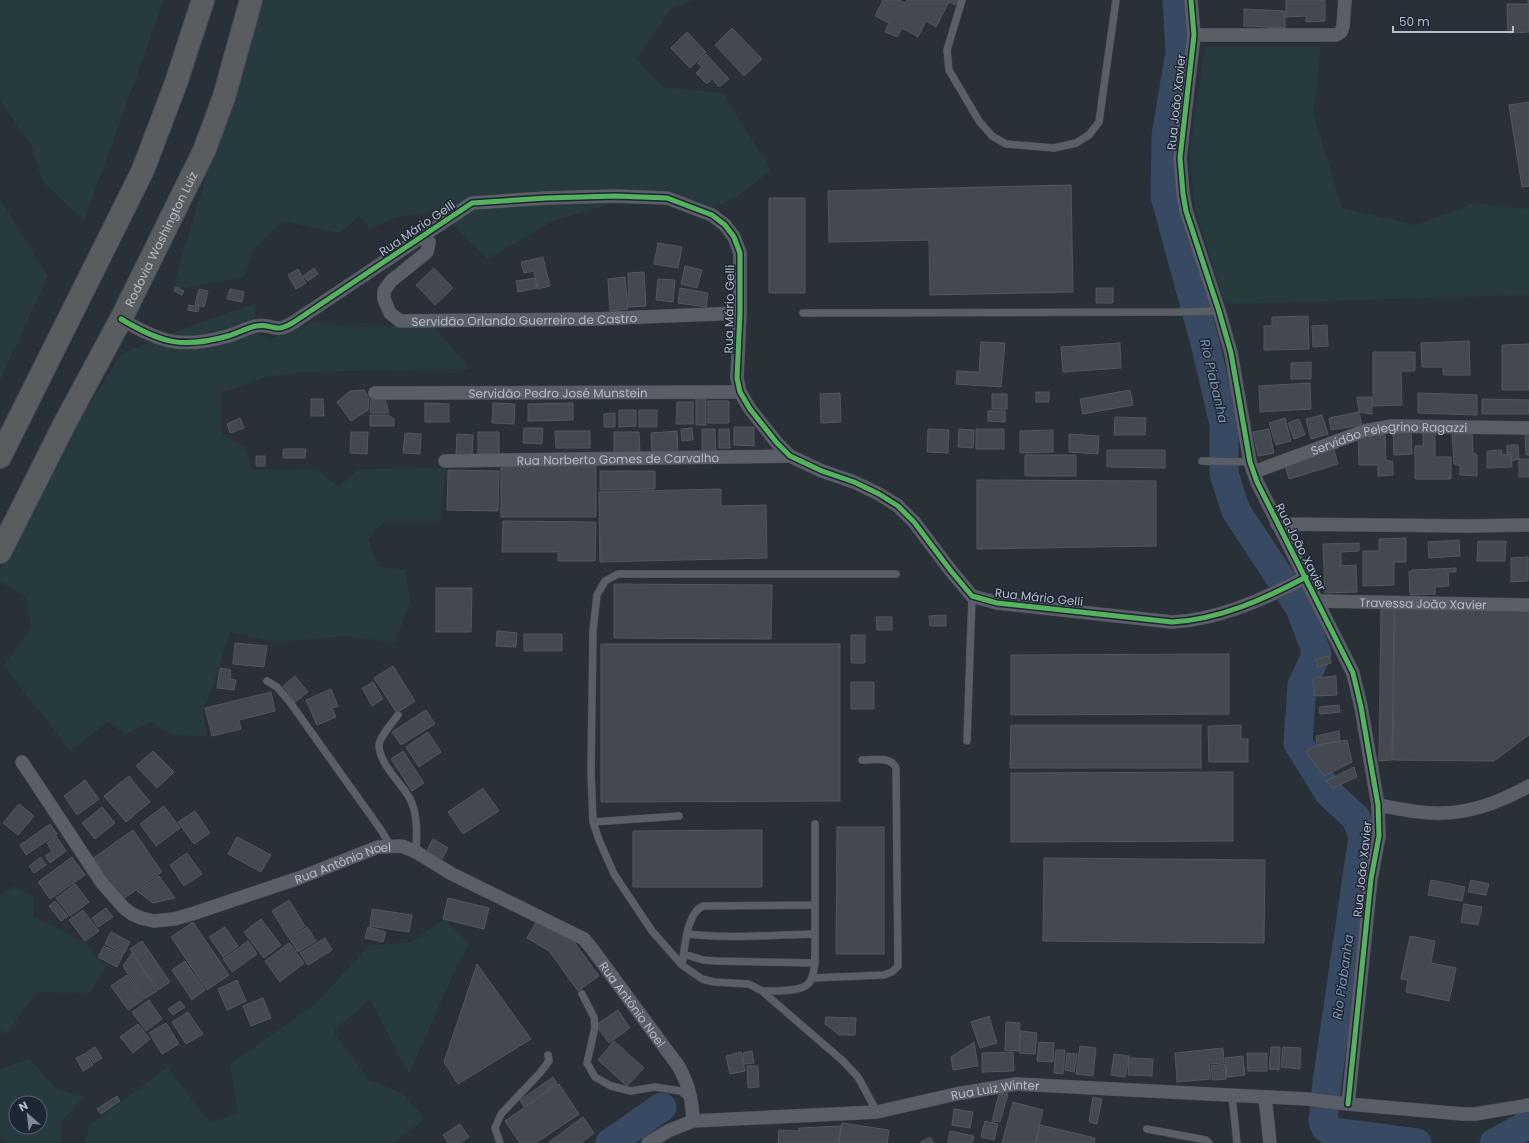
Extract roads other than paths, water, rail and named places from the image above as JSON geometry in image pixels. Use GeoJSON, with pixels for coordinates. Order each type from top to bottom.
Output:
{"type":"FeatureCollection","features":[{"type":"Feature","properties":{"kind":"highway"},"geometry":{"type":"LineString","coordinates":[[0,457],[143,170],[176,83],[203,0]]}},
{"type":"Feature","properties":{"kind":"highway","name":"Rodovia Washington Luiz"},"geometry":{"type":"LineString","coordinates":[[0,552],[66,421],[121,319],[204,151],[224,97],[251,0]]}},
{"type":"Feature","properties":{"kind":"street","name":"Rua João Xavier"},"geometry":{"type":"LineString","coordinates":[[1192,0],[1194,35],[1180,158],[1186,211],[1219,311],[1231,353],[1252,467],[1277,524],[1306,577],[1353,673],[1361,707],[1378,805],[1379,836],[1371,879],[1343,1103]]}},
{"type":"Feature","properties":{"kind":"street"},"geometry":{"type":"LineString","coordinates":[[1194,35],[1336,35],[1341,32],[1343,26],[1344,0]]}},
{"type":"Feature","properties":{"kind":"street","name":"Rua Mário Gelli"},"geometry":{"type":"LineString","coordinates":[[121,319],[147,334],[176,343],[191,343],[227,336],[262,324],[282,328],[472,203],[547,198],[615,196],[667,198],[712,215],[725,225],[734,237],[740,253],[740,313],[737,378],[740,392],[764,428],[790,456],[822,471],[854,482],[879,494],[898,506],[914,522],[972,596],[997,603],[1172,622],[1191,621],[1238,608],[1294,584],[1306,577]]}},
{"type":"Feature","properties":{"kind":"street","name":"Servidão Orlando Guerreiro de Castro"},"geometry":{"type":"LineString","coordinates":[[421,236],[429,242],[427,252],[391,281],[384,291],[384,299],[390,313],[400,321],[595,319],[740,313]]}},
{"type":"Feature","properties":{"kind":"street","name":"Servidão Pedro José Munstein"},"geometry":{"type":"LineString","coordinates":[[375,393],[740,392]]}},
{"type":"Feature","properties":{"kind":"street","name":"Servidão Pelegrino Ragazzi"},"geometry":{"type":"LineString","coordinates":[[1252,467],[1364,431],[1392,426],[1529,428]]}},
{"type":"Feature","properties":{"kind":"street","name":"Rua Norberto Gomes de Carvalho"},"geometry":{"type":"LineString","coordinates":[[445,461],[790,456]]}},
{"type":"Feature","properties":{"kind":"street"},"geometry":{"type":"LineString","coordinates":[[1277,524],[1470,526],[1529,525]]}},
{"type":"Feature","properties":{"kind":"street","name":"Travessa João Xavier"},"geometry":{"type":"LineString","coordinates":[[1318,602],[1529,605]]}},
{"type":"Feature","properties":{"kind":"street","name":"Rua Antônio Noel"},"geometry":{"type":"LineString","coordinates":[[22,762],[102,883],[124,908],[141,918],[154,921],[174,919],[299,878],[378,847],[402,846],[416,852],[452,874],[584,939],[668,1050],[687,1081],[692,1100],[693,1121]]}},
{"type":"Feature","properties":{"kind":"street"},"geometry":{"type":"LineString","coordinates":[[1378,805],[1422,812],[1446,813],[1468,810],[1481,806],[1516,793],[1529,786]]}},
{"type":"Feature","properties":{"kind":"street","name":"Rua Luiz Winter"},"geometry":{"type":"LineString","coordinates":[[648,1143],[668,1131],[693,1121],[878,1112],[956,1094],[1016,1084],[1307,1099],[1469,1114],[1529,1105]]}},
{"type":"Feature","properties":{"kind":"street"},"geometry":{"type":"LineString","coordinates":[[1265,1097],[1270,1143]]}},
{"type":"Feature","properties":{"kind":"lane"},"geometry":{"type":"LineString","coordinates":[[962,0],[947,50],[949,70],[979,121],[992,136],[1006,144],[1054,148],[1076,143],[1089,135],[1099,122],[1116,0]]}},
{"type":"Feature","properties":{"kind":"lane"},"geometry":{"type":"LineString","coordinates":[[803,313],[1219,311]]}},
{"type":"Feature","properties":{"kind":"lane"},"geometry":{"type":"LineString","coordinates":[[1202,461],[1252,467]]}},
{"type":"Feature","properties":{"kind":"lane"},"geometry":{"type":"LineString","coordinates":[[878,1112],[864,1084],[843,1061],[762,991],[749,984],[714,982],[702,979],[682,965],[652,931],[614,874],[606,858],[593,822],[591,772],[593,630],[597,595],[605,581],[618,574],[896,574]]}},
{"type":"Feature","properties":{"kind":"lane"},"geometry":{"type":"LineString","coordinates":[[967,741],[972,596]]}},
{"type":"Feature","properties":{"kind":"lane"},"geometry":{"type":"LineString","coordinates":[[267,681],[277,687],[289,701],[381,830],[390,846]]}},
{"type":"Feature","properties":{"kind":"lane"},"geometry":{"type":"LineString","coordinates":[[398,715],[384,734],[379,746],[383,760],[409,798],[415,816],[417,831],[416,852]]}},
{"type":"Feature","properties":{"kind":"lane"},"geometry":{"type":"LineString","coordinates":[[812,978],[884,975],[892,972],[898,966],[896,768],[894,763],[889,760],[862,760]]}},
{"type":"Feature","properties":{"kind":"lane"},"geometry":{"type":"LineString","coordinates":[[593,822],[679,816]]}},
{"type":"Feature","properties":{"kind":"lane"},"geometry":{"type":"LineString","coordinates":[[762,991],[800,988],[808,984],[812,978],[815,963],[815,824]]}},
{"type":"Feature","properties":{"kind":"lane"},"geometry":{"type":"LineString","coordinates":[[682,965],[687,934],[693,913],[703,906],[816,905]]}},
{"type":"Feature","properties":{"kind":"lane"},"geometry":{"type":"LineString","coordinates":[[687,934],[715,937],[815,934]]}},
{"type":"Feature","properties":{"kind":"lane"},"geometry":{"type":"LineString","coordinates":[[684,954],[703,960],[815,963]]}},
{"type":"Feature","properties":{"kind":"lane"},"geometry":{"type":"LineString","coordinates":[[582,994],[594,1017],[595,1027],[587,1063],[595,1077],[610,1086],[631,1092],[655,1087],[681,1092],[692,1100]]}},
{"type":"Feature","properties":{"kind":"lane"},"geometry":{"type":"LineString","coordinates":[[500,1143],[495,1128],[501,1114],[540,1073],[549,1061],[548,1055]]}},
{"type":"Feature","properties":{"kind":"lane"},"geometry":{"type":"LineString","coordinates":[[1232,1096],[1237,1143]]}},
{"type":"Feature","properties":{"kind":"lane"},"geometry":{"type":"LineString","coordinates":[[1147,1130],[1206,1140],[1209,1143]]}},
{"type":"Feature","properties":{"kind":"waterway","name":"Rio Piabanha"},"geometry":{"type":"LineString","coordinates":[[1177,0],[1180,53],[1166,136],[1165,196],[1205,343],[1224,424],[1224,474],[1236,511],[1300,608],[1317,654],[1302,685],[1298,743],[1329,793],[1356,818],[1363,837],[1327,1082],[1323,1122],[1326,1128],[1333,1132],[1417,1143]]}},
{"type":"Feature","properties":{"kind":"waterway"},"geometry":{"type":"LineString","coordinates":[[610,1143],[662,1107]]}},
{"type":"Feature","properties":{"kind":"waterway","name":"Rio Piabanha"},"geometry":{"type":"LineString","coordinates":[[1494,1143],[1529,1124]]}}]}
